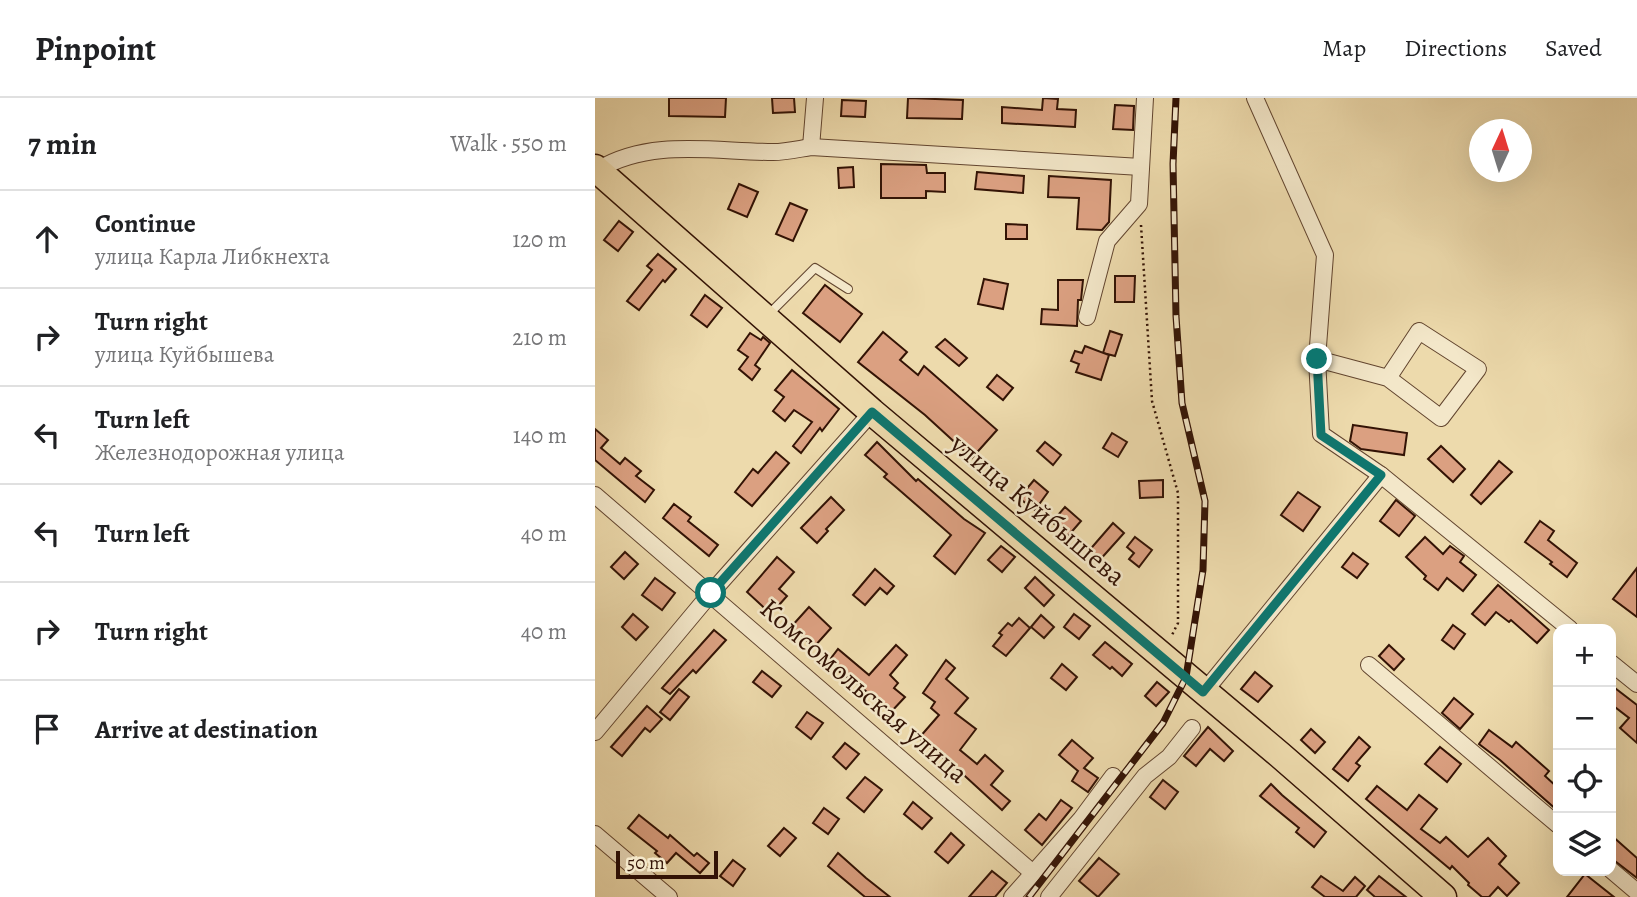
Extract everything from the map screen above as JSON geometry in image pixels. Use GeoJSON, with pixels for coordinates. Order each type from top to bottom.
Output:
{"type":"FeatureCollection","features":[{"type":"Feature","properties":{"kind":"main road","name":"улица Куйбышева"},"geometry":{"type":"LineString","coordinates":[[596,169],[872,412],[1280,755],[1443,897]]}},
{"type":"Feature","properties":{"kind":"street"},"geometry":{"type":"LineString","coordinates":[[811,147],[815,98]]}},
{"type":"Feature","properties":{"kind":"street"},"geometry":{"type":"LineString","coordinates":[[1087,317],[1107,241],[1139,204],[1145,98]]}},
{"type":"Feature","properties":{"kind":"street"},"geometry":{"type":"LineString","coordinates":[[1255,98],[1325,255],[1317,359],[1321,435],[1381,475],[1564,624]]}},
{"type":"Feature","properties":{"kind":"street"},"geometry":{"type":"LineString","coordinates":[[596,169],[611,162],[668,148],[776,152],[811,147],[1141,167]]}},
{"type":"Feature","properties":{"kind":"street"},"geometry":{"type":"LineString","coordinates":[[1317,359],[1388,378],[1441,418],[1478,369],[1419,331],[1388,378]]}},
{"type":"Feature","properties":{"kind":"street"},"geometry":{"type":"LineString","coordinates":[[595,732],[711,593],[872,412]]}},
{"type":"Feature","properties":{"kind":"street"},"geometry":{"type":"LineString","coordinates":[[1203,692],[1381,475]]}},
{"type":"Feature","properties":{"kind":"street","name":"Комсомольская улица"},"geometry":{"type":"LineString","coordinates":[[595,495],[1033,873]]}},
{"type":"Feature","properties":{"kind":"street"},"geometry":{"type":"LineString","coordinates":[[1369,665],[1553,821]]}},
{"type":"Feature","properties":{"kind":"street"},"geometry":{"type":"LineString","coordinates":[[1616,667],[1637,684]]}},
{"type":"Feature","properties":{"kind":"street"},"geometry":{"type":"LineString","coordinates":[[1056,895],[1145,776],[1169,757],[1192,728]]}},
{"type":"Feature","properties":{"kind":"street"},"geometry":{"type":"LineString","coordinates":[[1012,897],[1081,819],[1114,776]]}},
{"type":"Feature","properties":{"kind":"street"},"geometry":{"type":"LineString","coordinates":[[595,834],[669,897]]}},
{"type":"Feature","properties":{"kind":"street"},"geometry":{"type":"LineString","coordinates":[[1616,874],[1637,892]]}},
{"type":"Feature","properties":{"kind":"lane"},"geometry":{"type":"LineString","coordinates":[[765,318],[815,268],[848,289]]}},
{"type":"Feature","properties":{"kind":"path"},"geometry":{"type":"LineString","coordinates":[[1139,204],[1152,401],[1178,493],[1178,623],[1162,656]]}},
{"type":"Feature","properties":{"kind":"building"},"geometry":{"type":"Polygon","coordinates":[[[669,98],[726,98],[725,117],[669,116],[669,98]]]}},
{"type":"Feature","properties":{"kind":"building"},"geometry":{"type":"Polygon","coordinates":[[[772,98],[794,98],[795,112],[773,113],[772,98]]]}},
{"type":"Feature","properties":{"kind":"building"},"geometry":{"type":"Polygon","coordinates":[[[908,98],[963,100],[962,119],[907,118],[908,98]]]}},
{"type":"Feature","properties":{"kind":"building"},"geometry":{"type":"Polygon","coordinates":[[[1043,98],[1058,99],[1057,109],[1076,110],[1075,127],[1002,123],[1002,107],[1042,110],[1043,98]]]}},
{"type":"Feature","properties":{"kind":"building"},"geometry":{"type":"Polygon","coordinates":[[[842,100],[866,101],[865,117],[841,116],[842,100]]]}},
{"type":"Feature","properties":{"kind":"building"},"geometry":{"type":"Polygon","coordinates":[[[1115,105],[1134,106],[1133,130],[1113,129],[1115,105]]]}},
{"type":"Feature","properties":{"kind":"building"},"geometry":{"type":"Polygon","coordinates":[[[881,164],[926,165],[927,173],[945,173],[945,192],[926,191],[926,198],[881,198],[881,164]]]}},
{"type":"Feature","properties":{"kind":"building"},"geometry":{"type":"Polygon","coordinates":[[[853,167],[854,187],[839,188],[838,168],[853,167]]]}},
{"type":"Feature","properties":{"kind":"building"},"geometry":{"type":"Polygon","coordinates":[[[977,172],[1024,176],[1023,193],[975,189],[977,172]]]}},
{"type":"Feature","properties":{"kind":"building"},"geometry":{"type":"Polygon","coordinates":[[[1049,176],[1111,180],[1109,222],[1102,230],[1077,229],[1079,198],[1048,197],[1049,176]]]}},
{"type":"Feature","properties":{"kind":"building"},"geometry":{"type":"Polygon","coordinates":[[[739,184],[758,192],[747,217],[728,209],[739,184]]]}},
{"type":"Feature","properties":{"kind":"building"},"geometry":{"type":"Polygon","coordinates":[[[790,203],[807,210],[793,241],[776,234],[790,203]]]}},
{"type":"Feature","properties":{"kind":"building"},"geometry":{"type":"Polygon","coordinates":[[[619,221],[633,232],[618,251],[604,240],[619,221]]]}},
{"type":"Feature","properties":{"kind":"building"},"geometry":{"type":"Polygon","coordinates":[[[1006,224],[1027,225],[1027,239],[1006,239],[1006,224]]]}},
{"type":"Feature","properties":{"kind":"building"},"geometry":{"type":"Polygon","coordinates":[[[658,254],[676,269],[665,282],[663,280],[639,310],[627,301],[652,270],[647,266],[658,254]]]}},
{"type":"Feature","properties":{"kind":"building"},"geometry":{"type":"Polygon","coordinates":[[[1115,276],[1135,276],[1134,302],[1115,302],[1115,276]]]}},
{"type":"Feature","properties":{"kind":"building"},"geometry":{"type":"Polygon","coordinates":[[[984,279],[1008,284],[1003,309],[978,304],[984,279]]]}},
{"type":"Feature","properties":{"kind":"building"},"geometry":{"type":"Polygon","coordinates":[[[1058,280],[1083,280],[1081,300],[1078,300],[1077,326],[1041,324],[1042,309],[1058,310],[1058,280]]]}},
{"type":"Feature","properties":{"kind":"building"},"geometry":{"type":"Polygon","coordinates":[[[825,285],[862,314],[840,342],[803,313],[825,285]]]}},
{"type":"Feature","properties":{"kind":"building"},"geometry":{"type":"Polygon","coordinates":[[[705,295],[722,308],[707,327],[691,315],[705,295]]]}},
{"type":"Feature","properties":{"kind":"building"},"geometry":{"type":"Polygon","coordinates":[[[1110,331],[1122,335],[1115,356],[1103,353],[1110,331]]]}},
{"type":"Feature","properties":{"kind":"building"},"geometry":{"type":"Polygon","coordinates":[[[883,332],[907,352],[900,360],[918,375],[924,366],[997,430],[972,458],[925,415],[858,362],[883,332]]]}},
{"type":"Feature","properties":{"kind":"building"},"geometry":{"type":"Polygon","coordinates":[[[750,333],[761,340],[763,337],[770,343],[755,365],[760,369],[752,380],[739,369],[748,357],[738,350],[750,333]]]}},
{"type":"Feature","properties":{"kind":"building"},"geometry":{"type":"Polygon","coordinates":[[[945,339],[967,358],[959,366],[936,347],[945,339]]]}},
{"type":"Feature","properties":{"kind":"building"},"geometry":{"type":"Polygon","coordinates":[[[1085,346],[1109,355],[1101,380],[1076,372],[1079,364],[1071,361],[1075,351],[1082,353],[1085,346]]]}},
{"type":"Feature","properties":{"kind":"building"},"geometry":{"type":"Polygon","coordinates":[[[792,370],[839,409],[801,453],[793,446],[812,422],[794,410],[785,421],[773,411],[784,397],[775,390],[792,370]]]}},
{"type":"Feature","properties":{"kind":"building"},"geometry":{"type":"Polygon","coordinates":[[[997,375],[1013,388],[1003,400],[987,387],[997,375]]]}},
{"type":"Feature","properties":{"kind":"building"},"geometry":{"type":"Polygon","coordinates":[[[1353,425],[1407,433],[1404,455],[1361,449],[1350,441],[1353,425]]]}},
{"type":"Feature","properties":{"kind":"building"},"geometry":{"type":"Polygon","coordinates":[[[595,429],[608,440],[601,448],[620,464],[625,458],[641,471],[636,476],[654,490],[645,502],[595,460],[595,429]]]}},
{"type":"Feature","properties":{"kind":"building"},"geometry":{"type":"Polygon","coordinates":[[[1112,433],[1127,442],[1118,457],[1103,448],[1112,433]]]}},
{"type":"Feature","properties":{"kind":"building"},"geometry":{"type":"Polygon","coordinates":[[[877,442],[916,481],[918,479],[964,519],[985,533],[955,574],[934,556],[951,535],[884,477],[887,474],[865,455],[877,442]]]}},
{"type":"Feature","properties":{"kind":"building"},"geometry":{"type":"Polygon","coordinates":[[[1045,442],[1061,455],[1053,465],[1037,451],[1045,442]]]}},
{"type":"Feature","properties":{"kind":"building"},"geometry":{"type":"Polygon","coordinates":[[[1441,446],[1465,469],[1453,482],[1428,459],[1441,446]]]}},
{"type":"Feature","properties":{"kind":"building"},"geometry":{"type":"Polygon","coordinates":[[[776,452],[789,463],[752,506],[735,492],[753,469],[758,473],[776,452]]]}},
{"type":"Feature","properties":{"kind":"building"},"geometry":{"type":"Polygon","coordinates":[[[1499,461],[1512,472],[1481,504],[1471,495],[1499,461]]]}},
{"type":"Feature","properties":{"kind":"building"},"geometry":{"type":"Polygon","coordinates":[[[1034,480],[1048,492],[1035,510],[1019,498],[1034,480]]]}},
{"type":"Feature","properties":{"kind":"building"},"geometry":{"type":"Polygon","coordinates":[[[1163,480],[1163,497],[1140,498],[1139,481],[1163,480]]]}},
{"type":"Feature","properties":{"kind":"building"},"geometry":{"type":"Polygon","coordinates":[[[1298,492],[1320,507],[1303,531],[1281,515],[1298,492]]]}},
{"type":"Feature","properties":{"kind":"building"},"geometry":{"type":"Polygon","coordinates":[[[831,497],[844,510],[817,543],[801,528],[831,497]]]}},
{"type":"Feature","properties":{"kind":"building"},"geometry":{"type":"Polygon","coordinates":[[[1396,500],[1415,516],[1399,536],[1380,521],[1396,500]]]}},
{"type":"Feature","properties":{"kind":"building"},"geometry":{"type":"Polygon","coordinates":[[[674,504],[691,517],[688,521],[718,545],[709,556],[663,518],[674,504]]]}},
{"type":"Feature","properties":{"kind":"building"},"geometry":{"type":"Polygon","coordinates":[[[1065,507],[1081,521],[1068,536],[1052,522],[1065,507]]]}},
{"type":"Feature","properties":{"kind":"building"},"geometry":{"type":"Polygon","coordinates":[[[1540,521],[1554,531],[1548,540],[1577,563],[1567,577],[1525,542],[1540,521]]]}},
{"type":"Feature","properties":{"kind":"building"},"geometry":{"type":"Polygon","coordinates":[[[1113,523],[1124,533],[1098,562],[1087,553],[1113,523]]]}},
{"type":"Feature","properties":{"kind":"building"},"geometry":{"type":"Polygon","coordinates":[[[1135,537],[1152,550],[1139,567],[1129,559],[1134,553],[1127,547],[1135,537]]]}},
{"type":"Feature","properties":{"kind":"building"},"geometry":{"type":"Polygon","coordinates":[[[1425,537],[1443,554],[1450,546],[1464,556],[1460,562],[1476,575],[1463,591],[1447,578],[1438,590],[1424,579],[1426,576],[1406,557],[1425,537]]]}},
{"type":"Feature","properties":{"kind":"building"},"geometry":{"type":"Polygon","coordinates":[[[1001,546],[1015,557],[1002,572],[988,560],[1001,546]]]}},
{"type":"Feature","properties":{"kind":"building"},"geometry":{"type":"Polygon","coordinates":[[[625,552],[638,564],[624,579],[611,567],[625,552]]]}},
{"type":"Feature","properties":{"kind":"building"},"geometry":{"type":"Polygon","coordinates":[[[1353,553],[1368,564],[1357,578],[1342,567],[1353,553]]]}},
{"type":"Feature","properties":{"kind":"building"},"geometry":{"type":"Polygon","coordinates":[[[777,557],[794,572],[779,589],[787,596],[771,614],[747,592],[777,557]]]}},
{"type":"Feature","properties":{"kind":"building"},"geometry":{"type":"Polygon","coordinates":[[[1637,568],[1637,617],[1613,599],[1637,568]]]}},
{"type":"Feature","properties":{"kind":"building"},"geometry":{"type":"Polygon","coordinates":[[[875,569],[894,586],[887,594],[880,588],[865,605],[853,595],[875,569]]]}},
{"type":"Feature","properties":{"kind":"building"},"geometry":{"type":"Polygon","coordinates":[[[1035,577],[1054,595],[1044,606],[1025,588],[1035,577]]]}},
{"type":"Feature","properties":{"kind":"building"},"geometry":{"type":"Polygon","coordinates":[[[655,578],[675,593],[662,610],[642,595],[655,578]]]}},
{"type":"Feature","properties":{"kind":"building"},"geometry":{"type":"Polygon","coordinates":[[[1498,585],[1549,630],[1537,643],[1511,620],[1509,622],[1496,612],[1485,625],[1472,614],[1498,585]]]}},
{"type":"Feature","properties":{"kind":"building"},"geometry":{"type":"Polygon","coordinates":[[[809,607],[831,628],[814,647],[791,627],[809,607]]]}},
{"type":"Feature","properties":{"kind":"building"},"geometry":{"type":"Polygon","coordinates":[[[633,614],[648,627],[636,640],[622,627],[633,614]]]}},
{"type":"Feature","properties":{"kind":"building"},"geometry":{"type":"Polygon","coordinates":[[[1074,614],[1090,626],[1079,639],[1064,627],[1074,614]]]}},
{"type":"Feature","properties":{"kind":"building"},"geometry":{"type":"Polygon","coordinates":[[[1041,615],[1054,627],[1044,638],[1031,627],[1041,615]]]}},
{"type":"Feature","properties":{"kind":"building"},"geometry":{"type":"Polygon","coordinates":[[[1019,618],[1030,628],[1006,656],[993,646],[1008,623],[1012,626],[1019,618]]]}},
{"type":"Feature","properties":{"kind":"building"},"geometry":{"type":"Polygon","coordinates":[[[1453,625],[1465,634],[1454,649],[1442,640],[1453,625]]]}},
{"type":"Feature","properties":{"kind":"building"},"geometry":{"type":"Polygon","coordinates":[[[714,630],[726,640],[696,673],[693,670],[670,694],[662,688],[714,630]]]}},
{"type":"Feature","properties":{"kind":"building"},"geometry":{"type":"Polygon","coordinates":[[[1105,642],[1132,664],[1122,676],[1093,655],[1105,642]]]}},
{"type":"Feature","properties":{"kind":"building"},"geometry":{"type":"Polygon","coordinates":[[[896,645],[907,655],[890,675],[898,683],[894,688],[905,697],[890,713],[849,676],[847,678],[828,662],[838,649],[869,675],[896,645]]]}},
{"type":"Feature","properties":{"kind":"building"},"geometry":{"type":"Polygon","coordinates":[[[1389,645],[1404,659],[1394,670],[1379,656],[1389,645]]]}},
{"type":"Feature","properties":{"kind":"building"},"geometry":{"type":"Polygon","coordinates":[[[946,660],[955,668],[946,679],[968,698],[955,713],[976,729],[960,750],[977,764],[985,755],[1003,771],[991,785],[1010,801],[1002,810],[919,738],[939,715],[931,708],[935,702],[923,693],[946,660]]]}},
{"type":"Feature","properties":{"kind":"building"},"geometry":{"type":"Polygon","coordinates":[[[1062,664],[1077,677],[1066,690],[1051,678],[1062,664]]]}},
{"type":"Feature","properties":{"kind":"building"},"geometry":{"type":"Polygon","coordinates":[[[762,671],[781,686],[772,697],[753,682],[762,671]]]}},
{"type":"Feature","properties":{"kind":"building"},"geometry":{"type":"Polygon","coordinates":[[[1255,672],[1272,686],[1258,702],[1241,689],[1255,672]]]}},
{"type":"Feature","properties":{"kind":"building"},"geometry":{"type":"Polygon","coordinates":[[[1157,682],[1169,692],[1156,706],[1145,696],[1157,682]]]}},
{"type":"Feature","properties":{"kind":"building"},"geometry":{"type":"Polygon","coordinates":[[[679,689],[689,697],[670,720],[660,712],[679,689]]]}},
{"type":"Feature","properties":{"kind":"building"},"geometry":{"type":"Polygon","coordinates":[[[1616,689],[1637,705],[1637,743],[1620,728],[1629,718],[1616,708],[1616,689]]]}},
{"type":"Feature","properties":{"kind":"building"},"geometry":{"type":"Polygon","coordinates":[[[1454,698],[1473,714],[1460,729],[1442,713],[1454,698]]]}},
{"type":"Feature","properties":{"kind":"building"},"geometry":{"type":"Polygon","coordinates":[[[647,706],[662,719],[650,732],[645,728],[622,756],[611,747],[647,706]]]}},
{"type":"Feature","properties":{"kind":"building"},"geometry":{"type":"Polygon","coordinates":[[[807,712],[823,723],[811,739],[796,727],[807,712]]]}},
{"type":"Feature","properties":{"kind":"building"},"geometry":{"type":"Polygon","coordinates":[[[1208,727],[1233,751],[1224,761],[1210,749],[1196,766],[1184,756],[1208,727]]]}},
{"type":"Feature","properties":{"kind":"building"},"geometry":{"type":"Polygon","coordinates":[[[1311,729],[1325,742],[1315,753],[1301,740],[1311,729]]]}},
{"type":"Feature","properties":{"kind":"building"},"geometry":{"type":"Polygon","coordinates":[[[1489,730],[1512,747],[1516,742],[1549,771],[1545,776],[1553,783],[1553,807],[1500,760],[1479,744],[1489,730]]]}},
{"type":"Feature","properties":{"kind":"building"},"geometry":{"type":"Polygon","coordinates":[[[1359,737],[1370,747],[1356,763],[1360,766],[1348,781],[1333,769],[1359,737]]]}},
{"type":"Feature","properties":{"kind":"building"},"geometry":{"type":"Polygon","coordinates":[[[1072,740],[1093,758],[1084,768],[1098,778],[1088,792],[1072,781],[1078,771],[1059,755],[1072,740]]]}},
{"type":"Feature","properties":{"kind":"building"},"geometry":{"type":"Polygon","coordinates":[[[845,743],[859,754],[846,769],[833,757],[845,743]]]}},
{"type":"Feature","properties":{"kind":"building"},"geometry":{"type":"Polygon","coordinates":[[[1440,747],[1461,764],[1447,782],[1425,764],[1440,747]]]}},
{"type":"Feature","properties":{"kind":"building"},"geometry":{"type":"Polygon","coordinates":[[[865,777],[882,790],[864,812],[847,798],[865,777]]]}},
{"type":"Feature","properties":{"kind":"building"},"geometry":{"type":"Polygon","coordinates":[[[1163,780],[1178,792],[1165,809],[1150,797],[1163,780]]]}},
{"type":"Feature","properties":{"kind":"building"},"geometry":{"type":"Polygon","coordinates":[[[1271,784],[1326,832],[1314,847],[1296,832],[1299,828],[1260,796],[1271,784]]]}},
{"type":"Feature","properties":{"kind":"building"},"geometry":{"type":"Polygon","coordinates":[[[1377,786],[1407,810],[1419,795],[1437,809],[1421,829],[1440,843],[1446,837],[1468,857],[1488,838],[1506,856],[1499,864],[1519,883],[1507,896],[1498,887],[1489,897],[1482,897],[1452,866],[1450,869],[1366,799],[1377,786]]]}},
{"type":"Feature","properties":{"kind":"building"},"geometry":{"type":"Polygon","coordinates":[[[1061,800],[1072,808],[1042,845],[1025,830],[1039,814],[1046,820],[1061,800]]]}},
{"type":"Feature","properties":{"kind":"building"},"geometry":{"type":"Polygon","coordinates":[[[913,802],[932,818],[922,829],[904,814],[913,802]]]}},
{"type":"Feature","properties":{"kind":"building"},"geometry":{"type":"Polygon","coordinates":[[[824,808],[839,819],[828,834],[813,823],[824,808]]]}},
{"type":"Feature","properties":{"kind":"building"},"geometry":{"type":"Polygon","coordinates":[[[639,815],[668,838],[670,835],[694,856],[697,853],[709,863],[700,873],[676,853],[667,863],[655,853],[657,851],[628,828],[639,815]]]}},
{"type":"Feature","properties":{"kind":"building"},"geometry":{"type":"Polygon","coordinates":[[[784,828],[796,838],[780,856],[768,846],[784,828]]]}},
{"type":"Feature","properties":{"kind":"building"},"geometry":{"type":"Polygon","coordinates":[[[951,833],[964,845],[948,863],[935,852],[951,833]]]}},
{"type":"Feature","properties":{"kind":"building"},"geometry":{"type":"Polygon","coordinates":[[[1616,839],[1637,858],[1637,878],[1616,862],[1616,839]]]}},
{"type":"Feature","properties":{"kind":"building"},"geometry":{"type":"Polygon","coordinates":[[[838,853],[890,897],[865,897],[828,866],[838,853]]]}},
{"type":"Feature","properties":{"kind":"building"},"geometry":{"type":"Polygon","coordinates":[[[1099,858],[1119,874],[1098,897],[1079,881],[1099,858]]]}},
{"type":"Feature","properties":{"kind":"building"},"geometry":{"type":"Polygon","coordinates":[[[733,860],[745,869],[733,886],[720,876],[733,860]]]}},
{"type":"Feature","properties":{"kind":"building"},"geometry":{"type":"Polygon","coordinates":[[[992,871],[1007,883],[995,897],[969,897],[992,871]]]}},
{"type":"Feature","properties":{"kind":"building"},"geometry":{"type":"Polygon","coordinates":[[[1321,876],[1343,891],[1355,877],[1365,886],[1356,897],[1325,897],[1312,887],[1321,876]]]}},
{"type":"Feature","properties":{"kind":"building"},"geometry":{"type":"Polygon","coordinates":[[[1379,876],[1406,897],[1375,897],[1367,890],[1379,876]]]}},
{"type":"Feature","properties":{"kind":"building"},"geometry":{"type":"Polygon","coordinates":[[[1583,876],[1588,876],[1614,897],[1567,897],[1583,876]]]}},
{"type":"Feature","properties":{"kind":"railway"},"geometry":{"type":"LineString","coordinates":[[1029,897],[1163,723],[1186,677],[1203,570],[1205,501],[1182,403],[1176,316],[1173,164],[1176,98]]}},
{"type":"Feature","properties":{"kind":"route"},"geometry":{"type":"LineString","coordinates":[[711,593],[872,412],[1203,692],[1381,475],[1321,435],[1317,359]]}}]}
